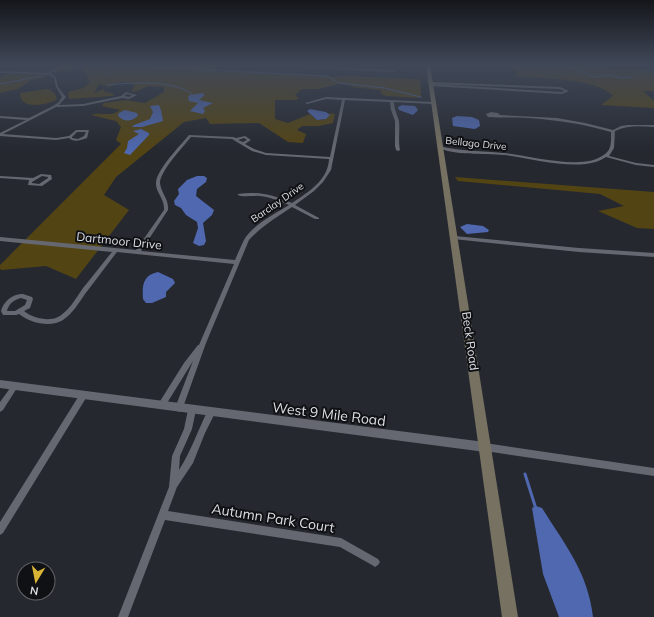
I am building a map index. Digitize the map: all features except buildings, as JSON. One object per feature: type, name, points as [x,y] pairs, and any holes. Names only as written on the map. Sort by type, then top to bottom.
[{"type":"main road","name":"Beck Road","points":[[432,94],[455,238],[510,617]]},
{"type":"street","points":[[0,134],[55,106],[64,97],[62,94]]},
{"type":"street","points":[[55,106],[83,105],[122,97]]},
{"type":"street","points":[[308,103],[320,99],[344,99],[433,103]]},
{"type":"street","name":"Barclay Drive","points":[[179,408],[203,343],[247,239],[254,230],[321,182],[329,170],[344,99]]},
{"type":"street","points":[[392,102],[391,110],[396,118],[396,143],[398,150]]},
{"type":"street","points":[[499,116],[564,119],[591,124],[613,131],[623,126],[654,126]]},
{"type":"street","points":[[0,117],[30,119]]},
{"type":"street","points":[[0,134],[56,139],[70,137],[76,131],[88,130],[87,136],[83,139],[73,140],[70,137]]},
{"type":"street","points":[[613,131],[614,146],[607,156],[621,161],[654,166]]},
{"type":"street","points":[[137,253],[166,210],[167,204],[158,184],[160,175],[190,136],[236,139],[259,153],[331,158]]},
{"type":"street","name":"Bellago Drive","points":[[439,147],[450,150],[501,154],[573,163],[594,161],[607,156]]},
{"type":"street","points":[[0,177],[32,179]]},
{"type":"street","points":[[240,195],[249,193],[271,195],[292,204],[317,218]]},
{"type":"street","points":[[455,238],[579,250],[654,255]]},
{"type":"street","name":"Dartmoor Drive","points":[[0,239],[236,262]]},
{"type":"street","points":[[21,312],[29,318],[55,320],[60,318],[70,310],[115,251]]},
{"type":"street","name":"Barclay Drive","points":[[161,406],[186,365],[203,343]]},
{"type":"street","name":"West 9 Mile Road","points":[[0,384],[211,413],[485,447],[654,472]]},
{"type":"street","points":[[0,408],[15,386]]},
{"type":"street","points":[[0,530],[83,396]]},
{"type":"street","points":[[173,487],[176,456],[188,429],[192,410]]},
{"type":"street","points":[[123,617],[173,487],[190,460],[211,413]]},
{"type":"street","name":"Autumn Park Court","points":[[163,515],[341,543],[375,562]]},
{"type":"shaded area","points":[[20,94],[55,94],[57,99],[44,104],[33,105],[24,102]]},
{"type":"shaded area","points":[[68,94],[114,94],[113,96],[69,99]]},
{"type":"shaded area","points":[[161,94],[296,94],[295,95],[299,98],[295,100],[275,100],[275,119],[288,123],[310,114],[317,120],[326,119],[330,113],[335,114],[333,123],[319,126],[302,126],[297,130],[306,134],[303,143],[288,142],[259,123],[210,124],[206,118],[184,122],[116,177],[104,195],[129,210],[76,279],[46,266],[0,269],[0,265],[121,144],[116,140],[121,127],[116,121],[91,115],[113,114],[120,110],[102,106],[104,103],[126,100],[145,103]]},
{"type":"shaded area","points":[[381,94],[421,94],[421,96],[420,98],[386,96]]},
{"type":"shaded area","points":[[610,94],[646,94],[654,101],[654,108],[601,105],[613,96]]},
{"type":"shaded area","points":[[455,177],[654,192],[654,229],[637,228],[598,211],[624,206],[600,194],[458,181]]},
{"type":"water","points":[[203,94],[205,95],[199,100],[213,103],[203,108],[205,111],[203,114],[190,111],[198,103],[189,101],[188,97],[190,95]]},
{"type":"water","points":[[159,105],[163,121],[142,127],[132,127],[150,119],[153,112],[150,106]]},
{"type":"water","points":[[402,105],[415,106],[418,110],[413,115],[399,110],[398,107]]},
{"type":"water","points":[[310,109],[326,112],[330,115],[326,119],[317,120],[307,111]]},
{"type":"water","points":[[125,110],[137,113],[138,116],[128,120],[118,116],[119,113]]},
{"type":"water","points":[[457,116],[472,117],[479,120],[480,126],[475,129],[453,126],[452,118]]},
{"type":"water","points":[[141,129],[149,133],[149,135],[130,155],[124,153],[127,148],[128,141],[139,134],[133,131]]},
{"type":"water","points":[[197,176],[204,176],[207,178],[206,182],[197,189],[196,196],[214,210],[212,215],[203,223],[206,241],[204,245],[199,246],[193,243],[198,228],[197,222],[186,215],[181,208],[175,205],[174,201],[179,194],[178,189],[187,180]]},
{"type":"water","points":[[467,224],[483,226],[489,230],[488,232],[467,234],[460,227]]},
{"type":"water","points":[[158,272],[173,279],[175,283],[166,292],[166,297],[152,303],[146,303],[143,299],[144,281],[153,273]]},
{"type":"water","points":[[536,506],[542,508],[581,572],[590,601],[593,617],[559,617],[543,574],[532,508]]},
{"type":"waterway","points":[[408,94],[421,97]]},
{"type":"waterway","points":[[525,474],[536,509]]}]
